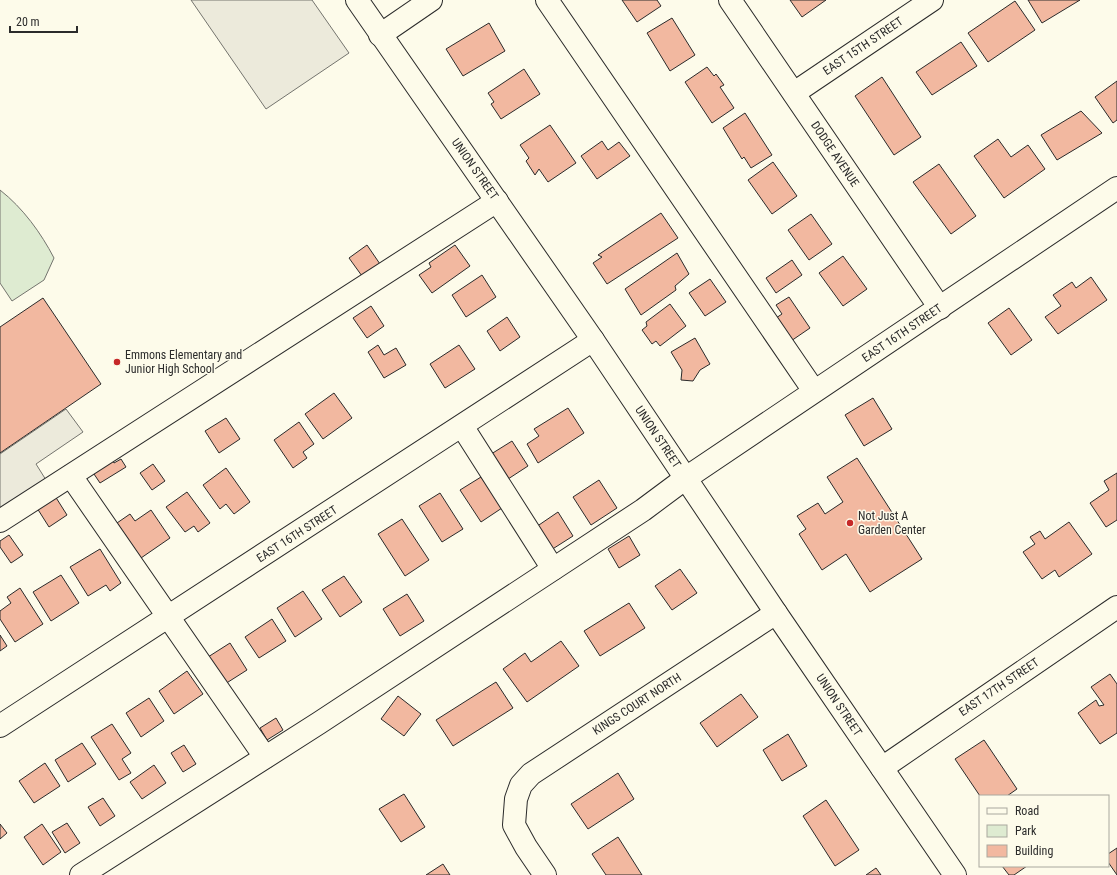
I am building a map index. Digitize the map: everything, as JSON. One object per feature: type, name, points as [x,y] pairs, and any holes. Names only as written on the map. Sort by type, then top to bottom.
[{"type":"street","name":"UNION STREET","points":[[357,0],[593,340],[776,613],[956,875]]},
{"type":"street","points":[[380,35],[431,0]]},
{"type":"street","points":[[547,0],[814,391]]},
{"type":"street","name":"DODGE AVENUE","points":[[730,0],[940,308]]},
{"type":"street","name":"EAST 15TH STREET","points":[[794,93],[932,0]]},
{"type":"street","name":"EAST 16TH STREET","points":[[81,875],[265,757],[643,510],[686,478],[814,391],[1117,188]]},
{"type":"street","points":[[0,521],[497,201]]},
{"type":"street","name":"EAST 16TH STREET","points":[[0,726],[593,340]]},
{"type":"street","points":[[462,426],[552,569]]},
{"type":"street","points":[[71,476],[265,757]]},
{"type":"street","name":"EAST 17TH STREET","points":[[882,768],[1117,607]]},
{"type":"street","name":"KINGS COURT NORTH","points":[[545,875],[526,847],[514,825],[516,799],[521,785],[531,774],[776,613]]},
{"type":"green space","points":[[0,190],[31,221],[54,258],[44,280],[12,301],[0,283]]},
{"type":"shaded area","points":[[191,0],[312,0],[349,53],[266,109]]},
{"type":"shaded area","points":[[66,409],[83,432],[36,464],[46,480],[0,510],[0,454]]},
{"type":"building","points":[[622,0],[657,0],[661,6],[637,22]]},
{"type":"building","points":[[790,0],[826,0],[802,17]]},
{"type":"building","points":[[1028,0],[1080,0],[1042,23]]},
{"type":"building","points":[[1015,1],[1035,30],[988,62],[968,33]]},
{"type":"building","points":[[672,18],[695,55],[670,71],[647,33]]},
{"type":"building","points":[[489,23],[505,51],[463,76],[446,49]]},
{"type":"building","points":[[961,42],[977,66],[932,95],[916,72]]},
{"type":"building","points":[[707,67],[714,76],[716,74],[724,85],[720,87],[734,108],[712,123],[685,82]]},
{"type":"building","points":[[524,69],[540,94],[501,119],[491,104],[494,102],[488,93]]},
{"type":"building","points":[[882,77],[921,137],[894,155],[855,96]]},
{"type":"building","points":[[1117,81],[1117,120],[1113,123],[1095,97]]},
{"type":"building","points":[[1081,111],[1102,133],[1057,160],[1041,135]]},
{"type":"building","points":[[745,113],[772,155],[751,168],[744,157],[742,159],[723,128]]},
{"type":"building","points":[[550,125],[576,163],[548,182],[539,169],[535,175],[526,161],[529,158],[520,145]]},
{"type":"building","points":[[998,139],[1011,157],[1028,145],[1045,169],[1004,198],[974,156]]},
{"type":"building","points":[[602,141],[608,150],[619,142],[630,156],[597,179],[581,156]]},
{"type":"building","points":[[773,162],[797,196],[772,214],[748,180]]},
{"type":"building","points":[[939,164],[976,216],[951,234],[913,182]]},
{"type":"building","points":[[661,213],[678,238],[607,284],[593,263],[602,257],[598,255]]},
{"type":"building","points":[[811,214],[832,244],[809,260],[788,230]]},
{"type":"building","points":[[367,245],[380,264],[362,276],[349,258]]},
{"type":"building","points":[[455,245],[470,266],[432,293],[419,275],[431,267],[429,263]]},
{"type":"building","points":[[677,253],[689,274],[675,286],[676,290],[641,315],[625,289]]},
{"type":"building","points":[[843,256],[867,289],[843,306],[819,273]]},
{"type":"building","points":[[792,260],[802,275],[776,293],[766,278]]},
{"type":"building","points":[[482,275],[496,297],[466,317],[452,295]]},
{"type":"building","points":[[1091,277],[1107,300],[1058,334],[1045,317],[1061,306],[1053,295],[1072,282],[1076,288]]},
{"type":"building","points":[[710,279],[726,302],[705,316],[689,293]]},
{"type":"building","points":[[789,297],[810,328],[791,341],[776,318],[782,314],[776,305]]},
{"type":"building","points":[[43,298],[101,384],[0,453],[0,327]]},
{"type":"building","points":[[670,304],[686,326],[660,346],[656,341],[652,344],[642,330],[647,326],[646,322]]},
{"type":"building","points":[[371,306],[384,326],[367,338],[353,318]]},
{"type":"building","points":[[1009,308],[1032,340],[1011,355],[988,323]]},
{"type":"building","points":[[507,317],[520,337],[500,351],[487,331]]},
{"type":"building","points":[[695,338],[710,364],[700,370],[693,381],[681,380],[682,370],[671,352]]},
{"type":"building","points":[[378,345],[384,355],[396,348],[406,365],[384,378],[368,352]]},
{"type":"building","points":[[459,345],[475,369],[445,388],[430,364]]},
{"type":"building","points":[[334,393],[352,418],[323,439],[305,414]]},
{"type":"building","points":[[873,398],[892,429],[864,446],[845,415]]},
{"type":"building","points":[[568,408],[584,433],[538,463],[527,444],[539,436],[534,429]]},
{"type":"building","points":[[226,418],[240,439],[219,453],[205,431]]},
{"type":"building","points":[[299,422],[314,444],[303,452],[307,458],[293,468],[274,440]]},
{"type":"building","points":[[512,441],[528,466],[505,481],[488,456]]},
{"type":"building","name":"Not Just A Garden Center","points":[[857,458],[922,559],[870,592],[846,554],[822,570],[799,534],[806,529],[797,516],[818,503],[825,514],[843,502],[827,477]]},
{"type":"building","points":[[112,459],[114,463],[121,459],[126,467],[100,483],[92,471]]},
{"type":"building","points":[[153,464],[165,481],[152,490],[140,473]]},
{"type":"building","points":[[226,468],[250,502],[234,514],[226,504],[220,509],[203,485]]},
{"type":"building","points":[[1117,473],[1117,520],[1106,527],[1090,503],[1109,490],[1104,481]]},
{"type":"building","points":[[481,477],[502,508],[481,522],[460,490]]},
{"type":"building","points":[[599,480],[617,508],[591,525],[573,497]]},
{"type":"building","points":[[187,492],[210,523],[198,532],[194,526],[185,532],[166,507]]},
{"type":"building","points":[[440,493],[463,529],[442,542],[419,506]]},
{"type":"building","points":[[55,496],[67,515],[49,527],[37,508]]},
{"type":"building","points":[[151,510],[170,538],[141,558],[117,523],[130,514],[135,521]]},
{"type":"building","points":[[558,512],[573,536],[551,550],[536,527]]},
{"type":"building","points":[[402,519],[429,560],[405,576],[378,534]]},
{"type":"building","points":[[1069,522],[1092,554],[1059,577],[1055,570],[1042,579],[1023,552],[1035,544],[1030,537],[1040,531],[1045,539]]},
{"type":"building","points":[[9,535],[23,555],[11,563],[0,547],[0,541]]},
{"type":"building","points":[[629,536],[640,555],[619,568],[608,549]]},
{"type":"building","points":[[100,549],[121,583],[110,591],[106,585],[88,596],[70,567]]},
{"type":"building","points":[[680,569],[697,593],[672,610],[655,586]]},
{"type":"building","points":[[61,575],[79,603],[51,621],[33,592]]},
{"type":"building","points":[[344,576],[362,602],[340,617],[322,590]]},
{"type":"building","points":[[20,588],[43,624],[15,642],[0,619],[0,611],[11,603],[7,597]]},
{"type":"building","points":[[303,591],[322,619],[295,637],[277,608]]},
{"type":"building","points":[[407,594],[424,621],[400,636],[383,609]]},
{"type":"building","points":[[629,603],[645,628],[600,656],[584,631]]},
{"type":"building","points":[[272,619],[286,641],[259,658],[245,637]]},
{"type":"building","points":[[0,635],[7,646],[0,651]]},
{"type":"building","points":[[561,641],[579,666],[527,702],[503,669],[525,653],[531,662]]},
{"type":"building","points":[[230,643],[247,670],[225,684],[208,657]]},
{"type":"building","points":[[187,671],[203,694],[174,714],[159,691]]},
{"type":"building","points":[[1110,674],[1117,684],[1117,733],[1100,744],[1078,713],[1096,700],[1099,706],[1104,705],[1091,687]]},
{"type":"building","points":[[496,682],[513,708],[453,746],[436,720]]},
{"type":"building","points":[[741,694],[758,717],[717,747],[700,723]]},
{"type":"building","points":[[398,696],[421,714],[404,736],[381,719]]},
{"type":"building","points":[[149,698],[164,721],[141,737],[126,713]]},
{"type":"building","points":[[276,718],[283,730],[267,740],[260,728]]},
{"type":"building","points":[[112,724],[131,753],[122,759],[131,773],[119,780],[91,737]]},
{"type":"building","points":[[788,734],[807,766],[782,781],[763,750]]},
{"type":"building","points":[[984,740],[1017,789],[1008,795],[979,795],[955,759]]},
{"type":"building","points":[[82,743],[96,764],[68,782],[55,760]]},
{"type":"building","points":[[184,745],[196,764],[183,772],[171,753]]},
{"type":"building","points":[[45,763],[60,786],[34,803],[19,781]]},
{"type":"building","points":[[154,765],[166,783],[142,799],[130,782]]},
{"type":"building","points":[[618,773],[634,799],[588,829],[571,804]]},
{"type":"building","points":[[404,794],[425,827],[401,842],[379,809]]},
{"type":"building","points":[[103,798],[115,816],[100,826],[88,807]]},
{"type":"building","points":[[826,800],[859,850],[835,866],[803,816]]},
{"type":"building","points":[[67,823],[80,843],[65,853],[52,832]]},
{"type":"building","points":[[0,824],[7,833],[0,839]]},
{"type":"building","points":[[42,824],[61,852],[43,865],[24,837]]},
{"type":"building","points":[[618,837],[642,875],[606,875],[592,854]]},
{"type":"building","points":[[1117,848],[1117,875],[1109,863],[1109,853]]},
{"type":"building","points":[[443,864],[450,875],[426,875]]},
{"type":"building","points":[[1003,867],[1026,867],[1014,875],[1009,875]]},
{"type":"building","points":[[876,868],[881,875],[866,875]]},
{"type":"place","name":"Emmons Elementary and Junior High School","points":[[117,362]]},
{"type":"place","name":"Not Just A Garden Center","points":[[850,523]]}]
